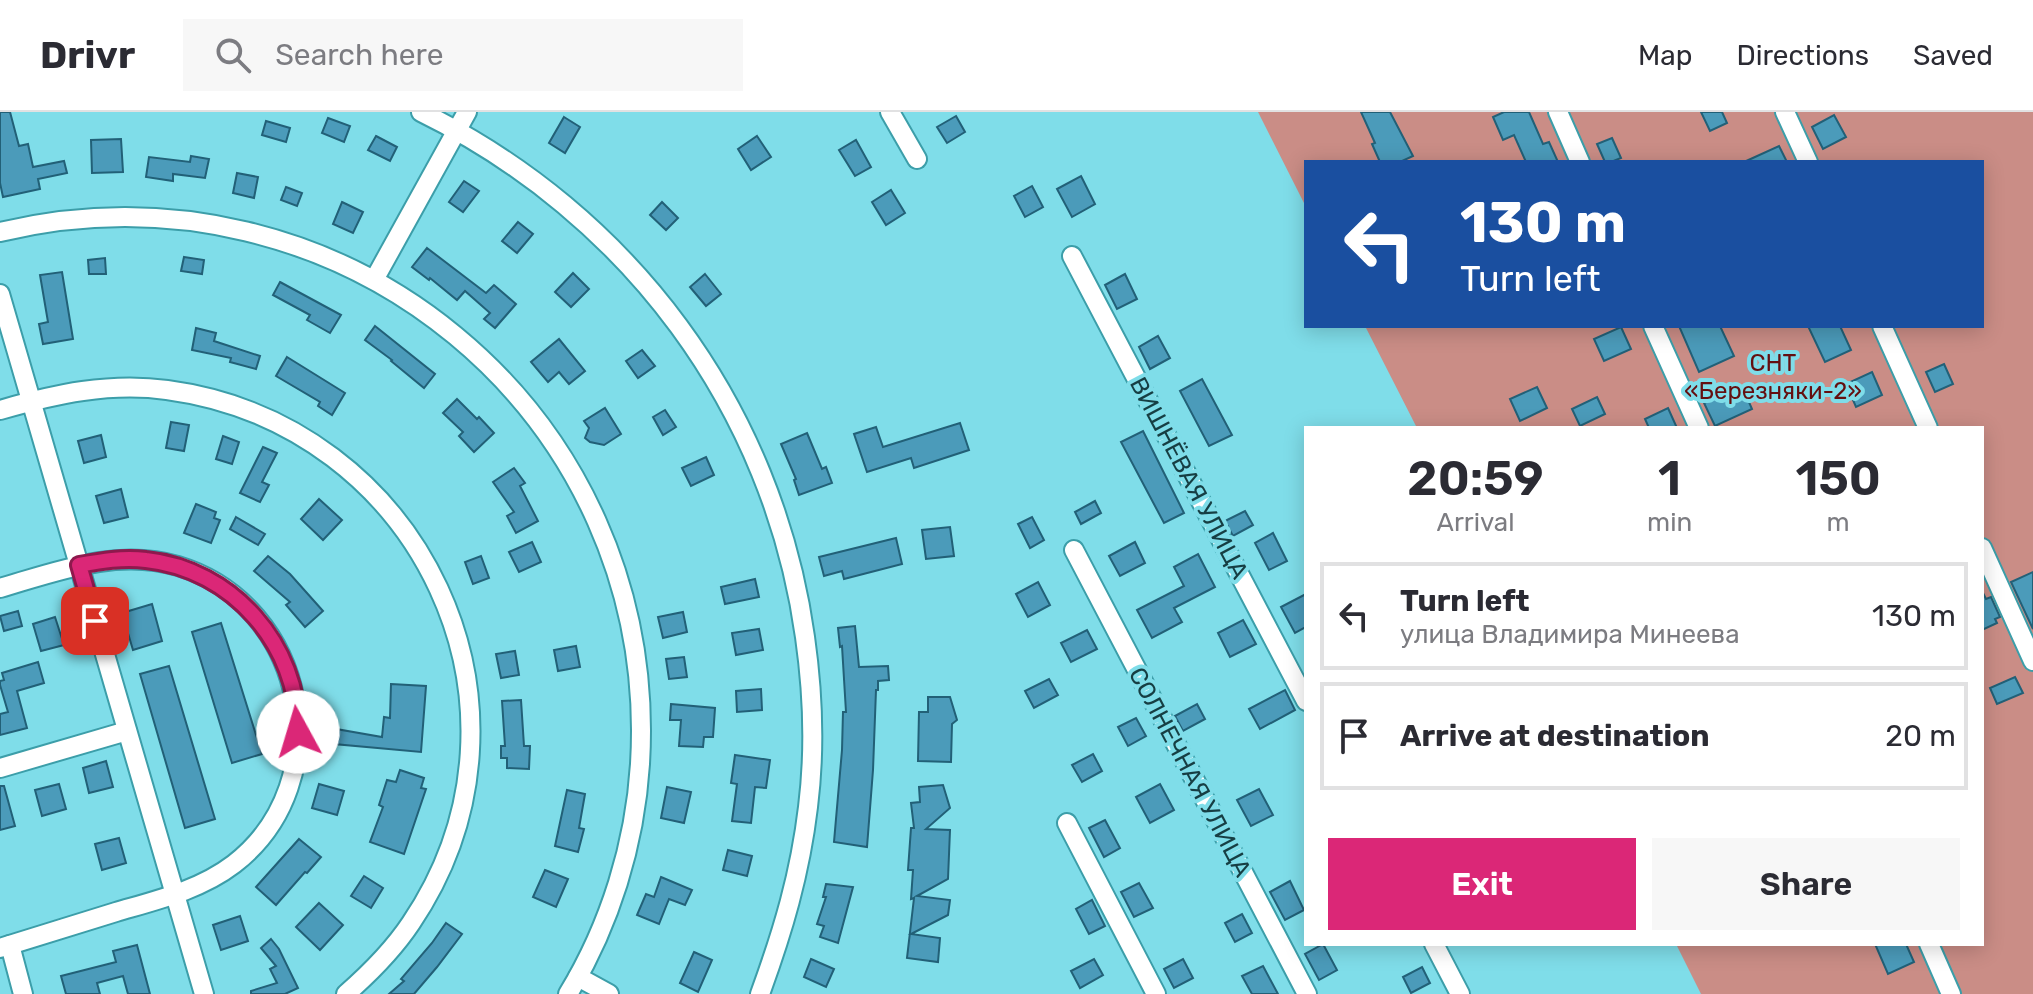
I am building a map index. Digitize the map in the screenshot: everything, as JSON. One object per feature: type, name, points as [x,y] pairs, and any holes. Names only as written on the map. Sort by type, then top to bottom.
[{"type":"street","points":[[421,112],[514,165],[567,205],[617,251],[661,301],[701,356],[735,414],[763,475],[785,538],[801,604],[810,671],[813,738],[809,805],[798,871],[781,936],[760,994]]},
{"type":"street","points":[[374,280],[467,112]]},
{"type":"street","points":[[890,112],[917,159]]},
{"type":"street","points":[[1558,112],[1579,160]]},
{"type":"street","points":[[1785,112],[1807,160]]},
{"type":"street","points":[[0,232],[82,218],[133,216],[183,219],[233,227],[282,240],[329,257],[417,306],[494,371],[528,409],[558,450],[583,493],[604,539],[621,586],[633,636],[639,685],[641,736],[638,786],[630,836],[618,885],[600,932],[568,994]]},
{"type":"street","name":"ВИШНЁВАЯ УЛИЦА","points":[[1072,256],[1304,697]]},
{"type":"street","points":[[0,294],[204,994]]},
{"type":"street","points":[[1654,328],[1698,426]]},
{"type":"street","points":[[1883,328],[1927,426]]},
{"type":"street","points":[[0,410],[64,393],[131,387],[164,389],[230,403],[262,415],[311,441],[348,468],[395,515],[414,543],[445,602],[464,667],[470,734],[463,801],[443,865],[422,904],[390,950],[346,994]]},
{"type":"street","name":"СОЛНЕЧНАЯ УЛИЦА","points":[[1074,550],[1307,994]]},
{"type":"street","points":[[1984,552],[2033,661]]},
{"type":"street","points":[[0,588],[79,565],[112,559],[146,560],[179,566],[210,580],[238,599],[261,623],[279,651],[292,682],[298,715],[298,748],[291,781],[278,812],[259,840],[235,863],[207,882],[5,946],[23,994]]},
{"type":"street","points":[[0,768],[127,731]]},
{"type":"street","points":[[1067,823],[1156,994]]},
{"type":"street","points":[[1435,946],[1460,994]]},
{"type":"street","points":[[1930,946],[1951,994]]},
{"type":"street","points":[[578,977],[609,994]]},
{"type":"green space","name":"СНТ «Березняки-2»","points":[[1258,112],[2033,112],[2033,994],[1701,994],[1677,946],[1984,946],[1984,426],[1416,426],[1366,328],[1984,328],[1984,160],[1304,160],[1304,203]]},
{"type":"building","points":[[0,112],[10,112],[19,146],[28,144],[33,167],[64,161],[67,173],[38,179],[40,189],[3,197],[0,183]]},
{"type":"building","points":[[1361,112],[1390,112],[1413,156],[1404,160],[1379,160],[1372,144],[1375,143]]},
{"type":"building","points":[[1504,112],[1529,112],[1543,144],[1549,142],[1557,160],[1525,160],[1514,135],[1503,140],[1493,117]]},
{"type":"building","points":[[1701,112],[1722,112],[1727,123],[1710,131]]},
{"type":"building","points":[[1834,115],[1846,137],[1823,149],[1812,127]]},
{"type":"building","points":[[956,116],[965,132],[947,143],[937,127]]},
{"type":"building","points":[[564,117],[580,127],[565,153],[549,143]]},
{"type":"building","points":[[328,118],[350,126],[344,142],[322,133]]},
{"type":"building","points":[[266,121],[290,128],[286,142],[262,135]]},
{"type":"building","points":[[376,136],[397,147],[390,161],[368,150]]},
{"type":"building","points":[[757,136],[771,157],[751,170],[738,149]]},
{"type":"building","points":[[1612,138],[1621,158],[1604,160],[1597,144]]},
{"type":"building","points":[[121,139],[123,172],[92,173],[91,140]]},
{"type":"building","points":[[856,140],[871,167],[855,176],[839,150]]},
{"type":"building","points":[[1779,146],[1786,160],[1748,160]]},
{"type":"building","points":[[191,156],[209,159],[205,178],[173,174],[173,181],[146,177],[149,157],[190,162]]},
{"type":"building","points":[[237,173],[258,177],[254,198],[233,193]]},
{"type":"building","points":[[1081,176],[1095,204],[1072,217],[1057,189]]},
{"type":"building","points":[[464,181],[479,191],[463,212],[449,202]]},
{"type":"building","points":[[1032,186],[1043,207],[1025,217],[1014,196]]},
{"type":"building","points":[[286,187],[302,193],[297,206],[281,200]]},
{"type":"building","points":[[891,190],[905,213],[886,225],[872,202]]},
{"type":"building","points":[[342,202],[363,212],[353,233],[333,224]]},
{"type":"building","points":[[662,202],[678,218],[666,230],[650,215]]},
{"type":"building","points":[[518,222],[533,234],[517,253],[502,241]]},
{"type":"building","points":[[427,248],[486,293],[494,285],[516,304],[495,328],[484,319],[490,313],[465,291],[457,300],[412,267]]},
{"type":"building","points":[[184,257],[204,260],[202,274],[181,271]]},
{"type":"building","points":[[105,258],[106,274],[89,274],[88,260]]},
{"type":"building","points":[[62,272],[73,339],[43,344],[39,324],[48,322],[40,275]]},
{"type":"building","points":[[573,273],[589,289],[571,307],[555,292]]},
{"type":"building","points":[[705,274],[721,294],[706,306],[690,287]]},
{"type":"building","points":[[1125,274],[1137,299],[1117,309],[1105,285]]},
{"type":"building","points":[[280,282],[341,315],[330,333],[307,320],[310,315],[273,295]]},
{"type":"building","points":[[375,326],[435,374],[424,388],[365,340]]},
{"type":"building","points":[[196,328],[216,333],[214,341],[260,356],[256,369],[230,362],[231,358],[192,350]]},
{"type":"building","points":[[1621,328],[1631,349],[1604,361],[1594,339]]},
{"type":"building","points":[[1680,328],[1721,328],[1734,356],[1699,372]]},
{"type":"building","points":[[1809,328],[1841,328],[1851,350],[1825,362]]},
{"type":"building","points":[[1158,336],[1170,358],[1150,369],[1139,347]]},
{"type":"building","points":[[559,339],[585,371],[569,384],[559,372],[548,382],[531,362]]},
{"type":"building","points":[[642,350],[655,366],[638,378],[626,361]]},
{"type":"building","points":[[287,357],[345,393],[332,415],[318,406],[320,402],[276,376]]},
{"type":"building","points":[[1944,364],[1953,384],[1935,392],[1926,372]]},
{"type":"building","points":[[1872,372],[1882,395],[1856,407],[1846,384]]},
{"type":"building","points":[[1202,379],[1232,435],[1209,446],[1180,391]]},
{"type":"building","points":[[1742,386],[1752,409],[1715,426],[1704,403]]},
{"type":"building","points":[[1537,387],[1547,408],[1520,421],[1510,399]]},
{"type":"building","points":[[1597,397],[1605,414],[1580,426],[1572,409]]},
{"type":"building","points":[[457,399],[494,433],[474,452],[459,436],[463,432],[443,413]]},
{"type":"building","points":[[605,408],[621,434],[604,445],[590,442],[585,438],[589,428],[584,421]]},
{"type":"building","points":[[1668,408],[1676,426],[1648,426],[1645,419]]},
{"type":"building","points":[[665,410],[676,427],[663,435],[653,417]]},
{"type":"building","points":[[171,422],[189,425],[184,451],[166,448]]},
{"type":"building","points":[[960,423],[969,450],[914,468],[911,458],[867,472],[854,434],[876,427],[883,447]]},
{"type":"building","points":[[1143,431],[1184,513],[1164,523],[1121,442]]},
{"type":"building","points":[[807,433],[822,469],[826,467],[832,483],[799,495],[796,479],[781,444]]},
{"type":"building","points":[[101,435],[106,457],[84,463],[78,441]]},
{"type":"building","points":[[223,436],[239,442],[232,464],[216,459]]},
{"type":"building","points":[[263,447],[277,453],[262,482],[269,485],[260,502],[240,493]]},
{"type":"building","points":[[706,457],[714,475],[691,486],[682,468]]},
{"type":"building","points":[[514,468],[525,483],[520,486],[538,521],[516,533],[507,516],[514,512],[493,482]]},
{"type":"building","points":[[121,489],[128,517],[104,523],[96,496]]},
{"type":"building","points":[[319,499],[342,520],[323,540],[301,519]]},
{"type":"building","points":[[1095,501],[1101,513],[1081,524],[1075,512]]},
{"type":"building","points":[[196,504],[216,512],[214,518],[220,520],[211,543],[184,533]]},
{"type":"building","points":[[1245,511],[1253,525],[1233,536],[1225,521]]},
{"type":"building","points":[[236,517],[265,534],[258,545],[230,529]]},
{"type":"building","points":[[1032,517],[1044,540],[1030,548],[1018,524]]},
{"type":"building","points":[[950,527],[954,556],[926,559],[922,530]]},
{"type":"building","points":[[1273,533],[1287,561],[1269,570],[1255,543]]},
{"type":"building","points":[[896,538],[902,564],[844,579],[842,571],[824,576],[819,557]]},
{"type":"building","points":[[532,542],[541,562],[519,572],[509,552]]},
{"type":"building","points":[[1135,542],[1145,563],[1120,576],[1109,556]]},
{"type":"building","points":[[1198,554],[1215,587],[1174,608],[1182,622],[1152,638],[1137,610],[1184,586],[1174,567]]},
{"type":"building","points":[[268,556],[290,574],[323,611],[305,627],[286,605],[290,602],[254,571]]},
{"type":"building","points":[[481,556],[489,578],[473,584],[465,562]]},
{"type":"building","points":[[2033,572],[2033,629],[2011,582]]},
{"type":"building","points":[[755,579],[759,597],[725,604],[721,587]]},
{"type":"building","points":[[1038,582],[1050,605],[1028,617],[1016,594]]},
{"type":"building","points":[[1304,595],[1304,628],[1295,633],[1281,607]]},
{"type":"building","points":[[1984,595],[1986,599],[1991,597],[2000,617],[1995,619],[1997,623],[1984,629]]},
{"type":"building","points":[[152,604],[162,641],[133,650],[122,613]]},
{"type":"building","points":[[18,611],[22,626],[4,631],[0,616]]},
{"type":"building","points":[[683,612],[687,632],[663,638],[658,617]]},
{"type":"building","points":[[55,617],[64,645],[41,651],[33,624]]},
{"type":"building","points":[[1243,620],[1256,644],[1230,657],[1218,633]]},
{"type":"building","points":[[221,623],[262,754],[232,763],[192,632]]},
{"type":"building","points":[[855,626],[859,667],[888,666],[889,680],[878,681],[876,690],[867,847],[834,842],[843,712],[846,712],[838,628]]},
{"type":"building","points":[[759,629],[763,650],[736,655],[732,633]]},
{"type":"building","points":[[1087,630],[1097,649],[1071,662],[1061,643]]},
{"type":"building","points":[[576,646],[580,667],[558,671],[554,650]]},
{"type":"building","points":[[515,651],[519,675],[501,678],[496,654]]},
{"type":"building","points":[[684,657],[687,677],[669,679],[666,659]]},
{"type":"building","points":[[38,662],[44,683],[17,691],[27,728],[0,735],[0,714],[8,712],[0,685],[0,681],[4,680],[2,673]]},
{"type":"building","points":[[169,666],[215,819],[185,828],[140,674]]},
{"type":"building","points":[[2015,677],[2023,693],[1997,704],[1990,688]]},
{"type":"building","points":[[1049,679],[1058,695],[1034,708],[1025,691]]},
{"type":"building","points":[[391,684],[426,686],[421,752],[334,744],[336,729],[382,737],[384,717],[390,718]]},
{"type":"building","points":[[761,689],[762,710],[737,712],[736,691]]},
{"type":"building","points":[[1285,690],[1295,710],[1260,729],[1249,709]]},
{"type":"building","points":[[928,697],[950,697],[957,720],[952,724],[951,762],[918,761],[919,712],[928,712]]},
{"type":"building","points":[[521,700],[524,746],[530,746],[529,769],[507,768],[507,758],[501,758],[501,746],[505,746],[502,701]]},
{"type":"building","points":[[671,704],[715,708],[713,737],[704,737],[703,747],[679,746],[681,720],[670,720]]},
{"type":"building","points":[[1197,704],[1205,719],[1183,731],[1175,716]]},
{"type":"building","points":[[1136,718],[1146,736],[1128,746],[1118,727]]},
{"type":"building","points":[[1093,754],[1102,771],[1082,782],[1072,765]]},
{"type":"building","points":[[735,755],[770,760],[766,788],[755,787],[751,823],[732,821],[737,784],[731,783]]},
{"type":"building","points":[[106,761],[113,787],[89,793],[83,768]]},
{"type":"building","points":[[400,770],[424,778],[421,788],[426,789],[404,854],[370,842],[383,807],[379,805],[387,780],[396,782]]},
{"type":"building","points":[[59,784],[66,809],[42,816],[35,790]]},
{"type":"building","points":[[319,784],[344,791],[337,815],[312,808]]},
{"type":"building","points":[[1160,784],[1174,810],[1150,823],[1136,797]]},
{"type":"building","points":[[943,785],[950,808],[926,829],[950,830],[948,879],[917,896],[950,900],[948,915],[911,934],[940,938],[938,962],[907,958],[914,898],[911,899],[913,870],[908,870],[911,828],[914,828],[911,803],[920,802],[919,787]]},
{"type":"building","points":[[0,786],[4,786],[15,826],[0,830]]},
{"type":"building","points":[[667,787],[691,792],[684,823],[661,818]]},
{"type":"building","points":[[1259,789],[1273,815],[1251,826],[1237,800]]},
{"type":"building","points":[[567,790],[585,794],[579,828],[584,829],[578,852],[555,846]]},
{"type":"building","points":[[1105,820],[1120,848],[1104,857],[1089,828]]},
{"type":"building","points":[[119,838],[126,863],[102,870],[95,844]]},
{"type":"building","points":[[299,839],[321,857],[276,905],[256,887]]},
{"type":"building","points":[[728,850],[752,856],[747,876],[723,870]]},
{"type":"building","points":[[545,870],[568,879],[556,907],[533,897]]},
{"type":"building","points":[[364,876],[383,888],[371,908],[351,896]]},
{"type":"building","points":[[661,877],[692,890],[685,905],[669,899],[659,924],[637,915],[646,894],[654,897]]},
{"type":"building","points":[[1290,881],[1304,910],[1285,920],[1270,892]]},
{"type":"building","points":[[1139,883],[1153,908],[1134,917],[1121,892]]},
{"type":"building","points":[[826,884],[853,887],[838,943],[820,937],[824,926],[817,924],[826,897],[823,897]]},
{"type":"building","points":[[1092,900],[1105,926],[1089,934],[1076,909]]},
{"type":"building","points":[[319,903],[343,925],[320,950],[296,927]]},
{"type":"building","points":[[1242,914],[1252,933],[1235,942],[1225,923]]},
{"type":"building","points":[[240,916],[248,941],[221,950],[213,925]]},
{"type":"building","points":[[446,923],[462,934],[437,967],[414,994],[389,994],[404,981],[401,979]]},
{"type":"building","points":[[271,939],[298,988],[285,994],[251,994],[251,991],[277,983],[270,969],[276,966],[261,948]]},
{"type":"building","points":[[137,945],[150,994],[128,994],[123,976],[97,983],[100,994],[66,994],[61,976],[116,962],[113,951]]},
{"type":"building","points":[[1324,946],[1337,970],[1319,980],[1305,954]]},
{"type":"building","points":[[1876,946],[1907,946],[1914,962],[1888,974]]},
{"type":"building","points":[[694,952],[712,960],[698,992],[680,983]]},
{"type":"building","points":[[811,959],[834,969],[826,987],[804,977]]},
{"type":"building","points":[[1094,959],[1103,975],[1080,988],[1071,971]]},
{"type":"building","points":[[1183,959],[1193,978],[1174,988],[1164,969]]},
{"type":"building","points":[[1263,966],[1278,994],[1252,994],[1242,976]]},
{"type":"building","points":[[1422,967],[1430,983],[1411,993],[1403,977]]},
{"type":"route","points":[[95,621],[79,565],[112,559],[146,560],[179,566],[210,580],[238,599],[261,623],[279,651],[292,682],[298,732]]}]
